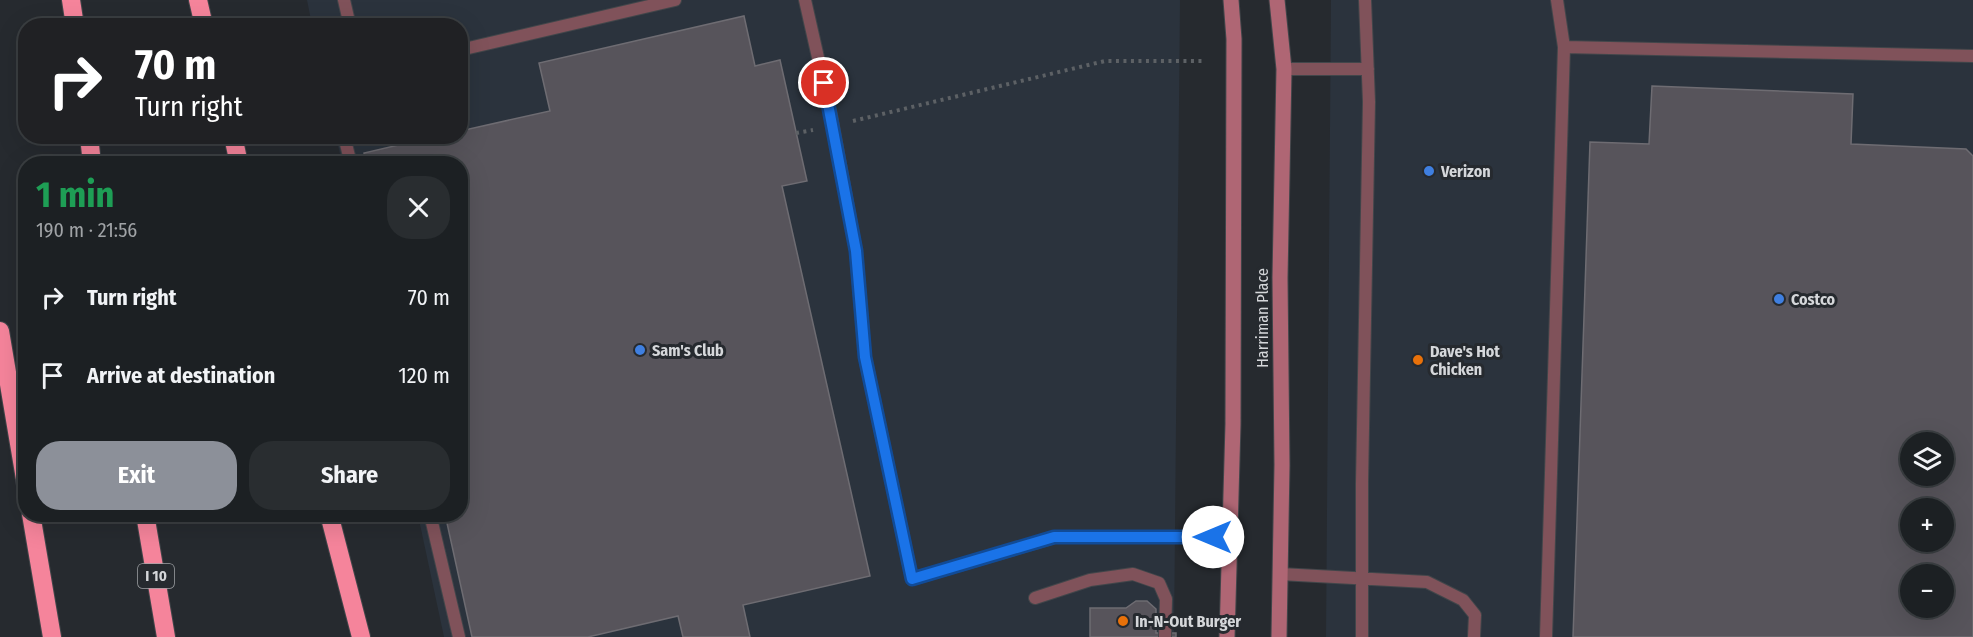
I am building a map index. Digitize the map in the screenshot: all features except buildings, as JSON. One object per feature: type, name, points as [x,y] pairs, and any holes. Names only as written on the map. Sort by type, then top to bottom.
[{"type":"highway","points":[[71,0],[74,18]]},
{"type":"highway","points":[[198,0],[202,18]]},
{"type":"highway","points":[[0,331],[18,438]]},
{"type":"highway","points":[[32,522],[52,637]]},
{"type":"highway","name":"I 10","points":[[146,522],[166,637]]},
{"type":"highway","points":[[331,522],[361,637]]},
{"type":"street","name":"Harriman Place","points":[[1227,637],[1233,424],[1234,39],[1231,0]]},
{"type":"street","name":"Harriman Place","points":[[1277,0],[1284,69],[1280,278],[1279,637]]},
{"type":"lane","points":[[344,0],[348,18]]},
{"type":"lane","points":[[468,48],[675,0]]},
{"type":"lane","points":[[805,0],[833,126],[856,251],[865,357],[912,579],[1054,537],[1229,537]]},
{"type":"lane","points":[[1362,637],[1368,69],[1365,0]]},
{"type":"lane","points":[[1546,637],[1564,47],[1557,0]]},
{"type":"lane","points":[[1564,47],[1973,56]]},
{"type":"lane","points":[[1284,69],[1368,69]]},
{"type":"lane","points":[[432,522],[459,637]]},
{"type":"lane","points":[[1035,598],[1090,580],[1133,574],[1159,583],[1166,599],[1166,637]]},
{"type":"lane","points":[[1280,574],[1427,582],[1462,600],[1469,607],[1475,615],[1474,637]]},
{"type":"path","points":[[796,133],[1105,61],[1205,61]]},
{"type":"shaded area","points":[[307,0],[1180,0],[1174,637],[444,637],[419,522],[468,522],[468,156],[340,156],[338,144],[468,144],[468,18],[311,18]]},
{"type":"shaded area","points":[[1331,0],[1973,0],[1973,637],[1326,637]]},
{"type":"place","name":"Verizon","points":[[1429,171]]},
{"type":"place","name":"Costco","points":[[1779,299]]},
{"type":"place","name":"Sam's Club","points":[[640,350]]},
{"type":"place","name":"Dave's Hot Chicken","points":[[1418,360]]},
{"type":"place","name":"In-N-Out Burger","points":[[1123,621]]},
{"type":"route","points":[[824,83],[856,251],[865,357],[912,579],[1054,537],[1213,537]]}]
